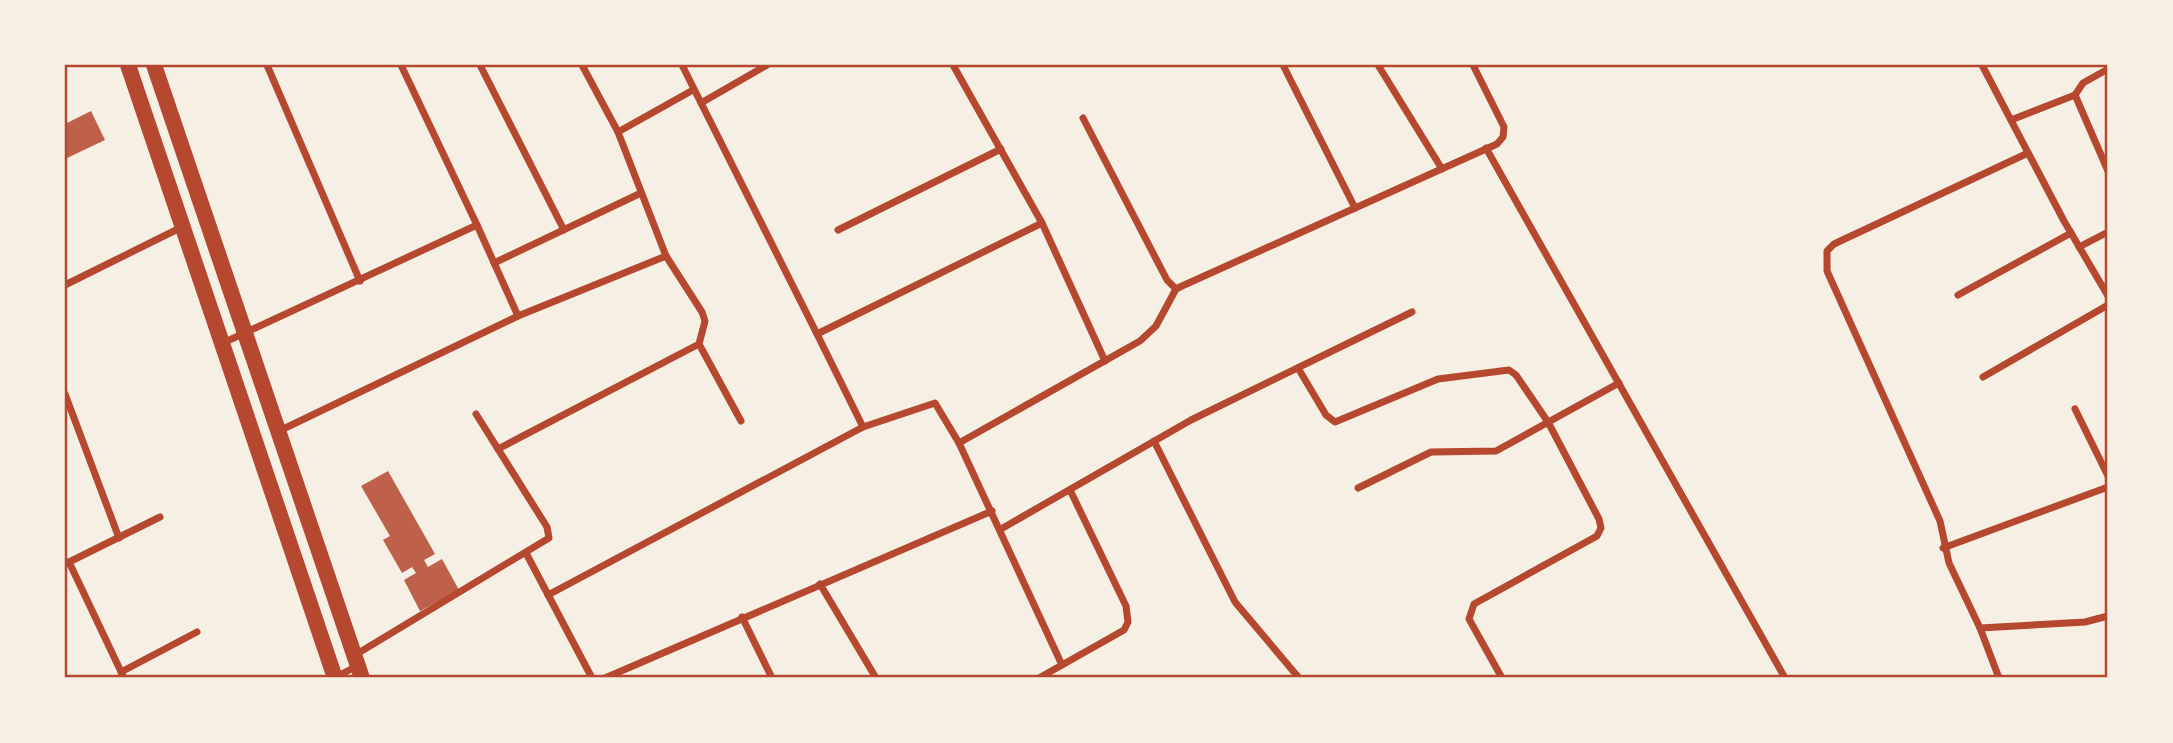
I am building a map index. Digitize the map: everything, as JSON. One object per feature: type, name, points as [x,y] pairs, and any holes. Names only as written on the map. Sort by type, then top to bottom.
[{"type":"highway","points":[[128,65],[335,678]]},
{"type":"highway","points":[[154,65],[358,667]]},
{"type":"street","points":[[267,65],[360,281]]},
{"type":"street","points":[[401,65],[518,316]]},
{"type":"street","points":[[480,65],[564,230]]},
{"type":"street","points":[[582,65],[618,132],[666,256],[702,312],[705,321],[699,344],[741,421]]},
{"type":"street","points":[[682,65],[863,427]]},
{"type":"street","points":[[701,103],[766,65]]},
{"type":"street","points":[[953,65],[1042,223],[1105,361]]},
{"type":"street","points":[[1283,65],[1355,208]]},
{"type":"street","points":[[1378,65],[1442,169]]},
{"type":"street","points":[[959,443],[1148,334],[1176,289],[1486,149],[1503,137],[1504,127],[1473,65]]},
{"type":"street","points":[[1982,65],[2071,233],[2108,296]]},
{"type":"street","points":[[2011,120],[2075,95],[2082,83],[2108,69]]},
{"type":"street","points":[[618,132],[693,90]]},
{"type":"street","points":[[2075,95],[2108,171]]},
{"type":"street","points":[[1083,118],[1167,280],[1176,289]]},
{"type":"street","points":[[838,230],[1001,149]]},
{"type":"street","points":[[1486,149],[1785,678]]},
{"type":"street","points":[[1999,678],[1980,628],[1943,548],[1940,521],[1827,271],[1825,261],[1835,244],[2028,153]]},
{"type":"street","points":[[494,263],[641,193]]},
{"type":"street","points":[[817,334],[1042,223]]},
{"type":"street","points":[[222,344],[477,225]]},
{"type":"street","points":[[65,285],[183,226]]},
{"type":"street","points":[[2079,247],[2108,232]]},
{"type":"street","points":[[1958,295],[2071,233]]},
{"type":"street","points":[[278,431],[518,316],[666,256]]},
{"type":"street","points":[[1983,377],[2108,305]]},
{"type":"street","points":[[1001,530],[1154,441],[1412,312]]},
{"type":"street","points":[[498,449],[699,344]]},
{"type":"street","points":[[1298,368],[1326,415],[1335,422],[1437,379],[1501,370],[1516,375],[1548,422],[1600,519],[1601,528],[1597,536],[1474,604],[1469,619],[1502,678]]},
{"type":"street","points":[[1358,488],[1424,454],[1496,451],[1619,383]]},
{"type":"street","points":[[65,394],[119,538]]},
{"type":"street","points":[[548,595],[863,427],[935,403],[959,443],[992,511],[1062,665]]},
{"type":"street","points":[[2075,409],[2108,475]]},
{"type":"street","points":[[335,678],[358,667],[544,543],[550,533],[476,414]]},
{"type":"street","points":[[1154,441],[1235,602],[1299,678]]},
{"type":"street","points":[[1943,548],[2108,487]]},
{"type":"street","points":[[1039,678],[1124,630],[1128,622],[1126,606],[1070,490]]},
{"type":"street","points":[[605,678],[992,511]]},
{"type":"street","points":[[160,517],[67,563],[123,675],[197,632]]},
{"type":"street","points":[[526,553],[592,678]]},
{"type":"street","points":[[820,584],[876,678]]},
{"type":"street","points":[[1980,628],[2084,622],[2108,615]]},
{"type":"street","points":[[742,617],[772,678]]},
{"type":"building","points":[[91,111],[105,140],[65,159],[65,124]]},
{"type":"building","points":[[388,471],[435,554],[424,560],[428,567],[442,559],[459,590],[420,611],[404,580],[416,573],[412,567],[402,573],[383,540],[390,536],[361,486]]}]
